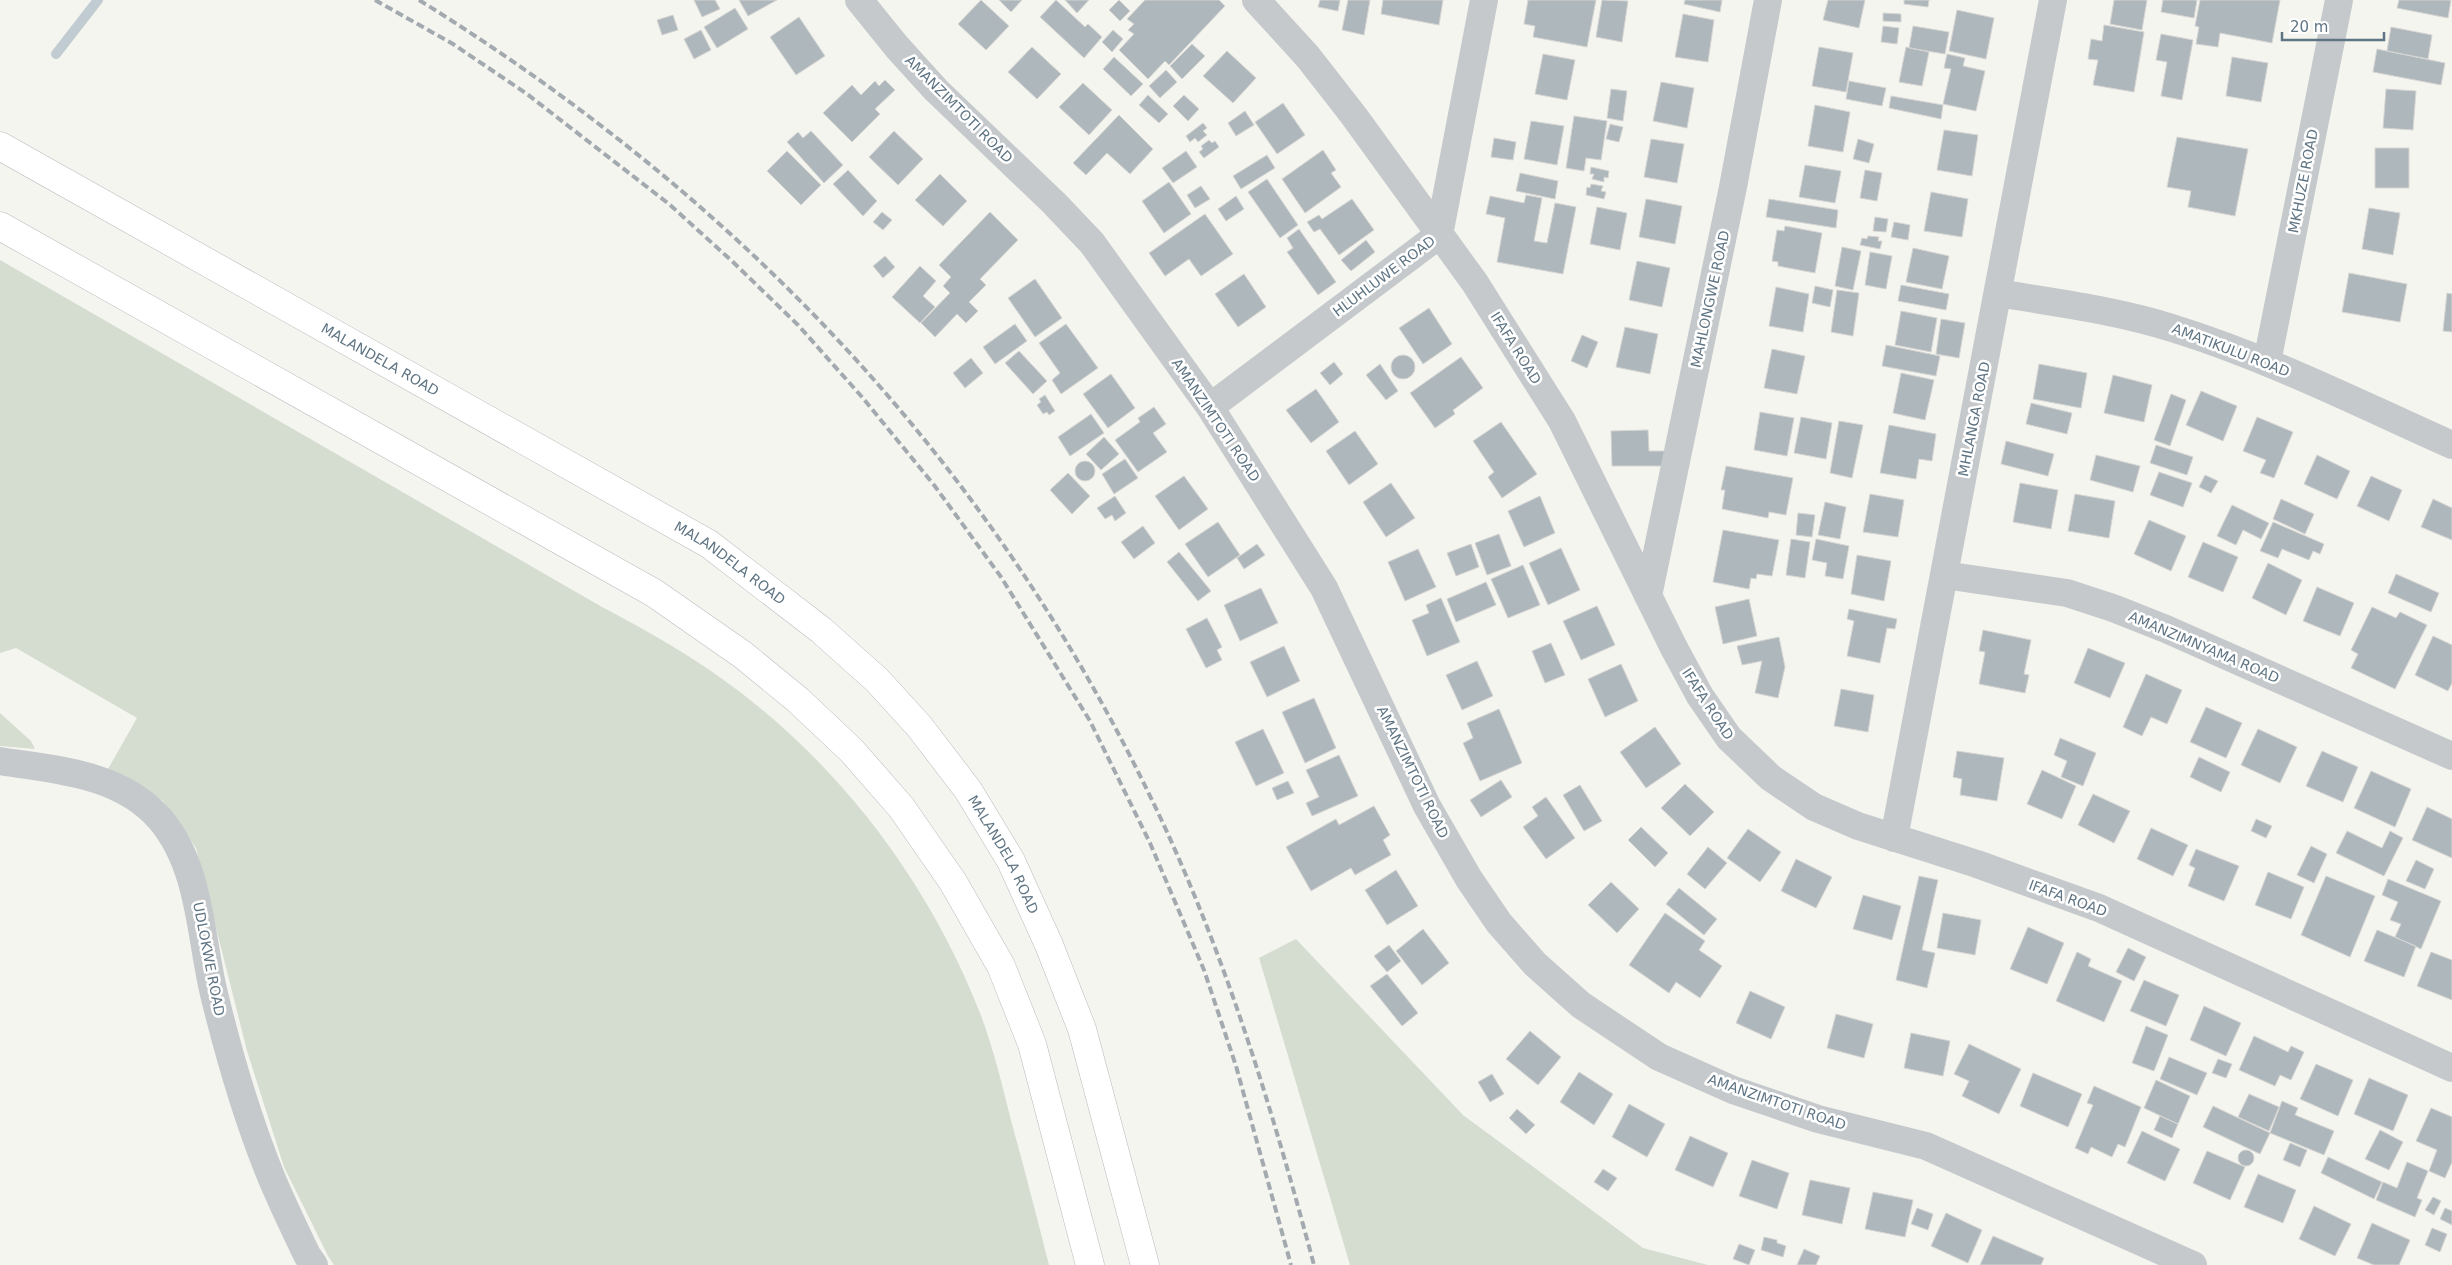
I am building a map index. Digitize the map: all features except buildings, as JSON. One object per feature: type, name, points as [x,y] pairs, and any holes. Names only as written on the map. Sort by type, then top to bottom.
[{"type":"main road","name":"MALANDELA ROAD","points":[[0,146],[709,544],[821,630],[877,680],[919,726],[968,790],[1011,861],[1049,945],[1082,1029],[1145,1265]]},
{"type":"main road","points":[[0,226],[654,594],[744,655],[798,700],[851,750],[901,806],[953,882],[1001,966],[1032,1044],[1090,1265]]},
{"type":"street","name":"AMANZIMTOTI ROAD","points":[[859,0],[896,47],[936,90],[1054,203],[1092,243],[1210,407],[1324,588],[1427,806],[1468,879],[1499,923],[1535,964],[1581,1005],[1659,1057],[1733,1090],[1818,1119],[1926,1146],[2193,1265]]},
{"type":"street","name":"IFAFA ROAD","points":[[1256,0],[1308,57],[1475,283],[1562,421],[1648,596],[1700,696],[1729,738],[1771,778],[1814,807],[1858,826],[2099,908],[2452,1068]]},
{"type":"street","name":"HLUHLUWE ROAD","points":[[1210,407],[1439,235],[1484,0]]},
{"type":"street","name":"MAHLONGWE ROAD","points":[[1648,596],[1733,187],[1768,0]]},
{"type":"street","name":"MHLANGA ROAD","points":[[1894,838],[2053,0]]},
{"type":"street","name":"MKHUZE ROAD","points":[[2268,362],[2338,0]]},
{"type":"street","name":"AMATIKULU ROAD","points":[[1998,293],[2120,314],[2172,328],[2268,362],[2452,445]]},
{"type":"street","name":"AMANZIMNYAMA ROAD","points":[[1944,575],[2067,593],[2113,608],[2166,629],[2452,756]]},
{"type":"street","name":"UDLOKWE ROAD","points":[[0,761],[75,773],[106,782],[125,791],[144,804],[160,819],[177,843],[198,902],[214,997],[237,1078],[272,1178],[307,1255],[314,1265]]},
{"type":"shaded area","points":[[0,260],[673,646],[740,692],[779,724],[815,758],[849,795],[909,875],[935,918],[958,962],[978,1008],[993,1051],[1049,1265],[334,1265],[284,1167],[247,1051],[196,848],[163,801],[108,769],[137,718],[16,648],[0,653]]},
{"type":"shaded area","points":[[0,713],[31,741],[35,749],[0,746]]},
{"type":"shaded area","points":[[1296,939],[1463,1115],[1643,1248],[1708,1265],[1350,1265],[1259,958]]},
{"type":"waterway","points":[[56,54],[98,0]]},
{"type":"railway","points":[[375,0],[453,44],[527,94],[669,204],[733,262],[798,325],[862,397],[934,485],[1001,577],[1090,721],[1150,843],[1204,970],[1236,1066],[1291,1265]]},
{"type":"railway","points":[[419,0],[538,79],[650,164],[754,256],[851,354],[940,460],[1022,572],[1095,692],[1161,819],[1185,873],[1228,983],[1247,1039],[1282,1151],[1314,1265]]}]
